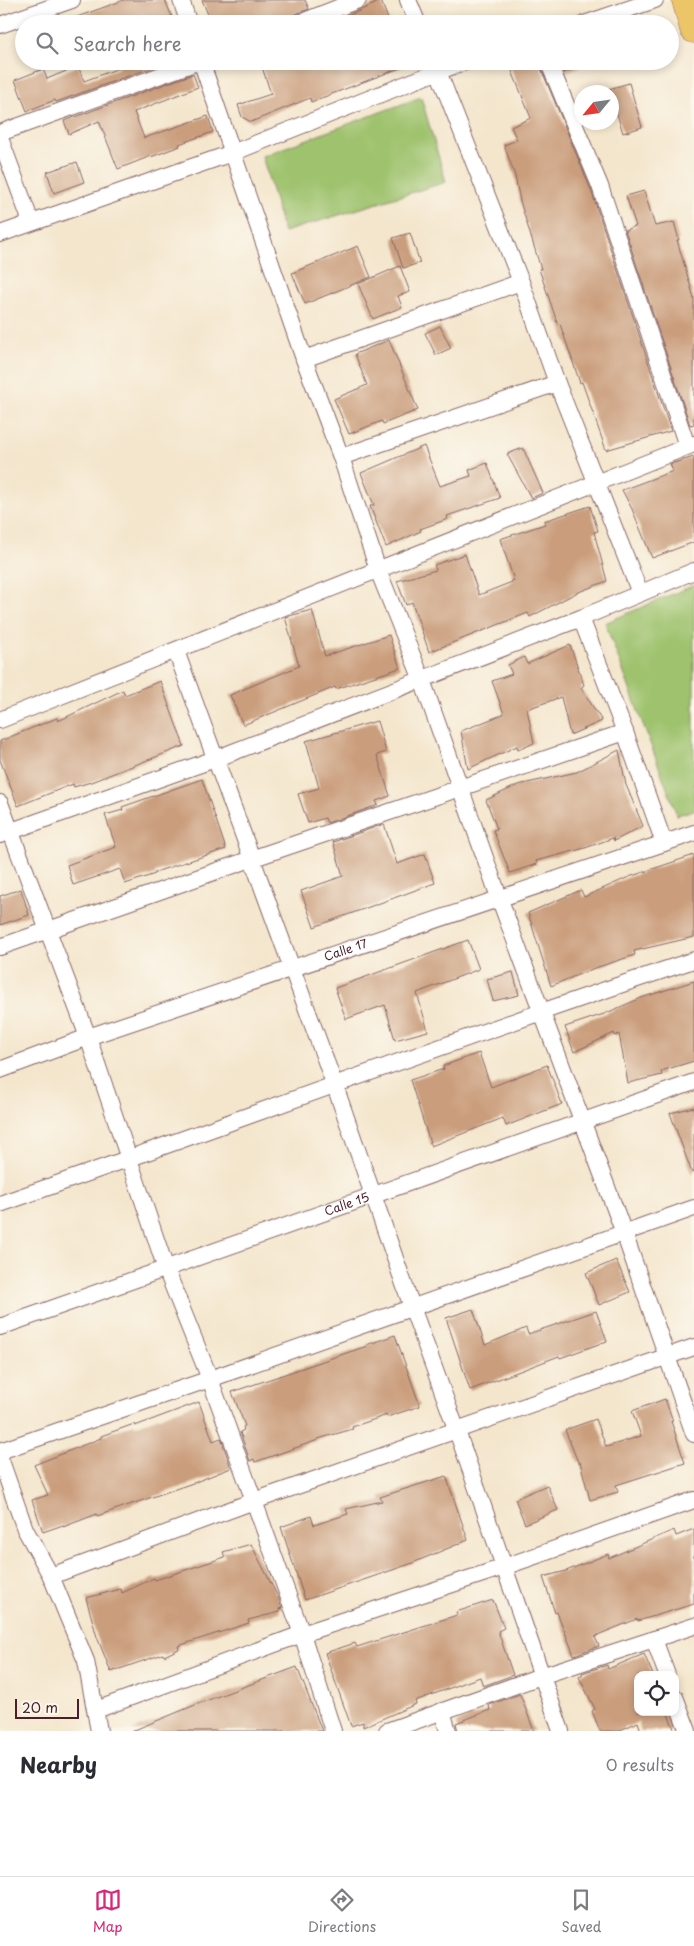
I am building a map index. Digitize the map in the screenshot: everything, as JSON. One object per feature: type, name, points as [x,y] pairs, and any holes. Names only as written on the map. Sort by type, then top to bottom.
[{"type":"highway","points":[[686,0],[694,29]]},
{"type":"street","points":[[30,15],[72,0]]},
{"type":"street","points":[[181,0],[186,15]]},
{"type":"street","points":[[320,15],[358,0]]},
{"type":"street","points":[[408,0],[414,15]]},
{"type":"street","points":[[611,15],[655,0]]},
{"type":"street","points":[[0,26],[15,21]]},
{"type":"street","points":[[0,132],[175,70]]},
{"type":"street","points":[[203,70],[304,359],[341,457],[378,570],[422,680],[500,900],[584,1122],[694,1434]]},
{"type":"street","points":[[0,234],[232,153],[428,70]]},
{"type":"street","points":[[439,70],[521,282],[557,383],[598,482],[640,593]]},
{"type":"street","points":[[0,720],[691,445],[600,186],[552,70]]},
{"type":"street","points":[[0,138],[31,222]]},
{"type":"street","points":[[304,359],[521,282]]},
{"type":"street","points":[[341,457],[557,383]]},
{"type":"street","points":[[6,833],[215,759],[581,618],[694,571]]},
{"type":"street","points":[[581,618],[625,732],[664,843]]},
{"type":"street","points":[[176,650],[374,1194],[561,1731]]},
{"type":"street","points":[[0,948],[251,859],[462,789],[625,732]]},
{"type":"street","points":[[0,803],[6,833],[48,931],[88,1037],[166,1269],[210,1379],[302,1634],[333,1731]]},
{"type":"street","name":"Calle 17","points":[[0,1070],[88,1037],[500,900],[694,833]]},
{"type":"street","points":[[0,1204],[335,1086],[542,1010],[694,960]]},
{"type":"street","name":"Calle 15","points":[[0,1327],[694,1082]]},
{"type":"street","points":[[0,1451],[694,1208]]},
{"type":"street","points":[[50,1576],[254,1501],[694,1347]]},
{"type":"street","points":[[0,1458],[25,1529],[50,1576],[86,1661],[99,1731]]},
{"type":"street","points":[[96,1710],[302,1634],[504,1567],[694,1500]]},
{"type":"street","points":[[386,1731],[541,1676],[694,1626]]},
{"type":"street","points":[[654,1639],[666,1671]]},
{"type":"street","points":[[679,1707],[688,1731]]},
{"type":"street","points":[[442,1711],[448,1731]]},
{"type":"green space","points":[[421,97],[446,182],[284,232],[262,156]]},
{"type":"green space","points":[[694,585],[694,810],[677,815],[605,623]]},
{"type":"building","points":[[124,0],[165,0],[171,15],[83,15]]},
{"type":"building","points":[[202,0],[305,0],[309,9],[293,15],[208,15]]},
{"type":"building","points":[[381,1],[386,15],[350,15]]},
{"type":"building","points":[[40,70],[43,70],[47,79],[68,70],[80,70],[84,81],[114,70],[145,70],[27,111],[15,80]]},
{"type":"building","points":[[263,70],[395,70],[311,102],[310,98],[251,122],[242,117],[238,105],[271,94]]},
{"type":"building","points":[[512,70],[542,70],[591,190],[671,431],[606,450],[560,324],[558,325],[539,269],[541,269],[520,201],[515,176],[504,145],[517,140],[511,127],[531,118]]},
{"type":"building","points":[[193,74],[198,87],[134,112],[144,138],[208,116],[213,132],[118,169],[99,121],[69,134],[64,121]]},
{"type":"building","points":[[629,83],[642,127],[623,133],[619,120],[619,86]]},
{"type":"building","points":[[77,162],[84,182],[54,193],[47,172]]},
{"type":"building","points":[[644,191],[655,226],[674,222],[679,240],[677,240],[694,298],[694,424],[690,425],[625,230],[636,226],[626,196]]},
{"type":"building","points":[[410,233],[420,263],[403,268],[393,238]]},
{"type":"building","points":[[358,246],[371,277],[305,304],[292,273]]},
{"type":"building","points":[[400,266],[410,292],[398,296],[402,307],[373,319],[358,284]]},
{"type":"building","points":[[440,326],[451,348],[436,355],[425,333]]},
{"type":"building","points":[[389,340],[418,410],[383,424],[382,421],[349,434],[334,399],[367,385],[355,354]]},
{"type":"building","points":[[424,446],[440,486],[471,476],[469,470],[487,463],[500,498],[447,516],[448,519],[420,529],[421,531],[386,547],[370,506],[374,505],[361,473]]},
{"type":"building","points":[[523,448],[543,493],[531,498],[507,454]]},
{"type":"building","points":[[694,457],[694,542],[652,558],[622,490],[673,471],[670,464]]},
{"type":"building","points":[[590,506],[598,531],[594,532],[607,581],[576,593],[530,617],[528,613],[429,652],[412,602],[406,605],[397,581],[436,570],[434,565],[465,554],[479,595],[514,580],[500,539],[545,524],[544,521]]},
{"type":"building","points":[[312,610],[325,656],[389,635],[400,668],[336,689],[335,687],[243,725],[230,695],[299,666],[285,617]]},
{"type":"building","points":[[570,645],[584,685],[581,688],[602,721],[570,735],[561,697],[527,709],[534,743],[518,750],[517,746],[468,769],[461,731],[504,714],[492,681],[512,674],[508,665],[524,657],[527,664]]},
{"type":"building","points":[[160,681],[184,746],[91,782],[74,787],[73,784],[18,806],[0,760],[0,741],[57,718],[58,721],[123,690],[125,695]]},
{"type":"building","points":[[377,721],[386,752],[377,755],[390,796],[376,801],[378,805],[327,823],[325,818],[308,823],[298,794],[319,788],[306,741]]},
{"type":"building","points":[[619,750],[626,785],[643,826],[614,841],[613,838],[585,848],[536,861],[537,864],[510,873],[493,830],[497,829],[486,800],[518,785],[577,772]]},
{"type":"building","points":[[202,779],[226,849],[155,872],[155,874],[125,884],[120,869],[73,885],[67,865],[116,847],[105,815],[123,810],[122,807]]},
{"type":"building","points":[[384,824],[397,864],[425,854],[435,883],[314,927],[301,891],[343,876],[333,842]]},
{"type":"building","points":[[694,855],[694,937],[634,951],[635,955],[592,969],[551,986],[528,913],[581,890],[584,897],[629,877]]},
{"type":"building","points":[[21,889],[29,915],[0,925],[0,896]]},
{"type":"building","points":[[468,940],[479,969],[417,993],[428,1031],[395,1040],[385,1005],[346,1019],[335,988]]},
{"type":"building","points":[[513,972],[519,995],[493,1001],[487,979]]},
{"type":"building","points":[[694,981],[694,1061],[661,1071],[662,1075],[628,1083],[619,1034],[615,1036],[614,1033],[574,1052],[565,1027],[604,1014],[641,998]]},
{"type":"building","points":[[479,1053],[491,1087],[547,1065],[562,1104],[506,1126],[503,1118],[431,1146],[410,1080],[444,1069],[443,1066]]},
{"type":"building","points":[[694,1107],[694,1172],[692,1173],[670,1113]]},
{"type":"building","points":[[616,1260],[630,1292],[599,1305],[586,1273]]},
{"type":"building","points":[[473,1309],[485,1345],[526,1328],[528,1334],[596,1311],[607,1341],[560,1358],[559,1356],[470,1390],[446,1318]]},
{"type":"building","points":[[395,1335],[420,1406],[387,1417],[387,1415],[352,1427],[353,1429],[318,1439],[255,1462],[254,1459],[250,1461],[240,1432],[244,1430],[243,1427],[245,1426],[232,1392]]},
{"type":"building","points":[[665,1399],[685,1463],[616,1485],[618,1492],[590,1500],[580,1462],[578,1462],[565,1430],[596,1419],[606,1447],[641,1436],[632,1411]]},
{"type":"building","points":[[199,1402],[213,1441],[221,1438],[231,1468],[97,1516],[97,1514],[63,1527],[63,1525],[43,1532],[32,1500],[48,1495],[34,1465],[101,1438],[101,1436],[134,1424],[135,1426]]},
{"type":"building","points":[[446,1476],[468,1540],[410,1564],[305,1600],[281,1527],[311,1516],[314,1525],[348,1514],[346,1509],[382,1501],[380,1497]]},
{"type":"building","points":[[547,1485],[558,1510],[525,1524],[515,1499]]},
{"type":"building","points":[[694,1529],[694,1604],[638,1621],[637,1619],[600,1634],[595,1637],[599,1646],[574,1655],[557,1612],[555,1613],[543,1577],[566,1571],[608,1554],[609,1558],[674,1530],[676,1536]]},
{"type":"building","points":[[251,1544],[278,1597],[282,1608],[279,1609],[280,1612],[248,1620],[249,1623],[178,1646],[179,1649],[164,1656],[163,1654],[111,1672],[97,1637],[86,1598],[121,1589],[122,1593],[154,1578],[155,1580],[225,1557],[223,1552]]},
{"type":"building","points":[[493,1600],[504,1628],[498,1631],[513,1675],[483,1686],[480,1677],[415,1701],[416,1704],[363,1727],[363,1722],[351,1726],[325,1653],[355,1643],[357,1647],[457,1615],[456,1612]]},
{"type":"building","points":[[644,1654],[651,1671],[634,1671],[634,1716],[669,1716],[675,1731],[641,1731],[638,1722],[618,1731],[600,1731],[592,1711],[595,1709],[579,1677],[582,1673],[607,1665],[608,1669]]},
{"type":"building","points":[[297,1667],[322,1731],[132,1731],[200,1703]]},
{"type":"building","points":[[520,1694],[534,1731],[458,1731],[456,1723],[490,1710],[489,1705]]}]
